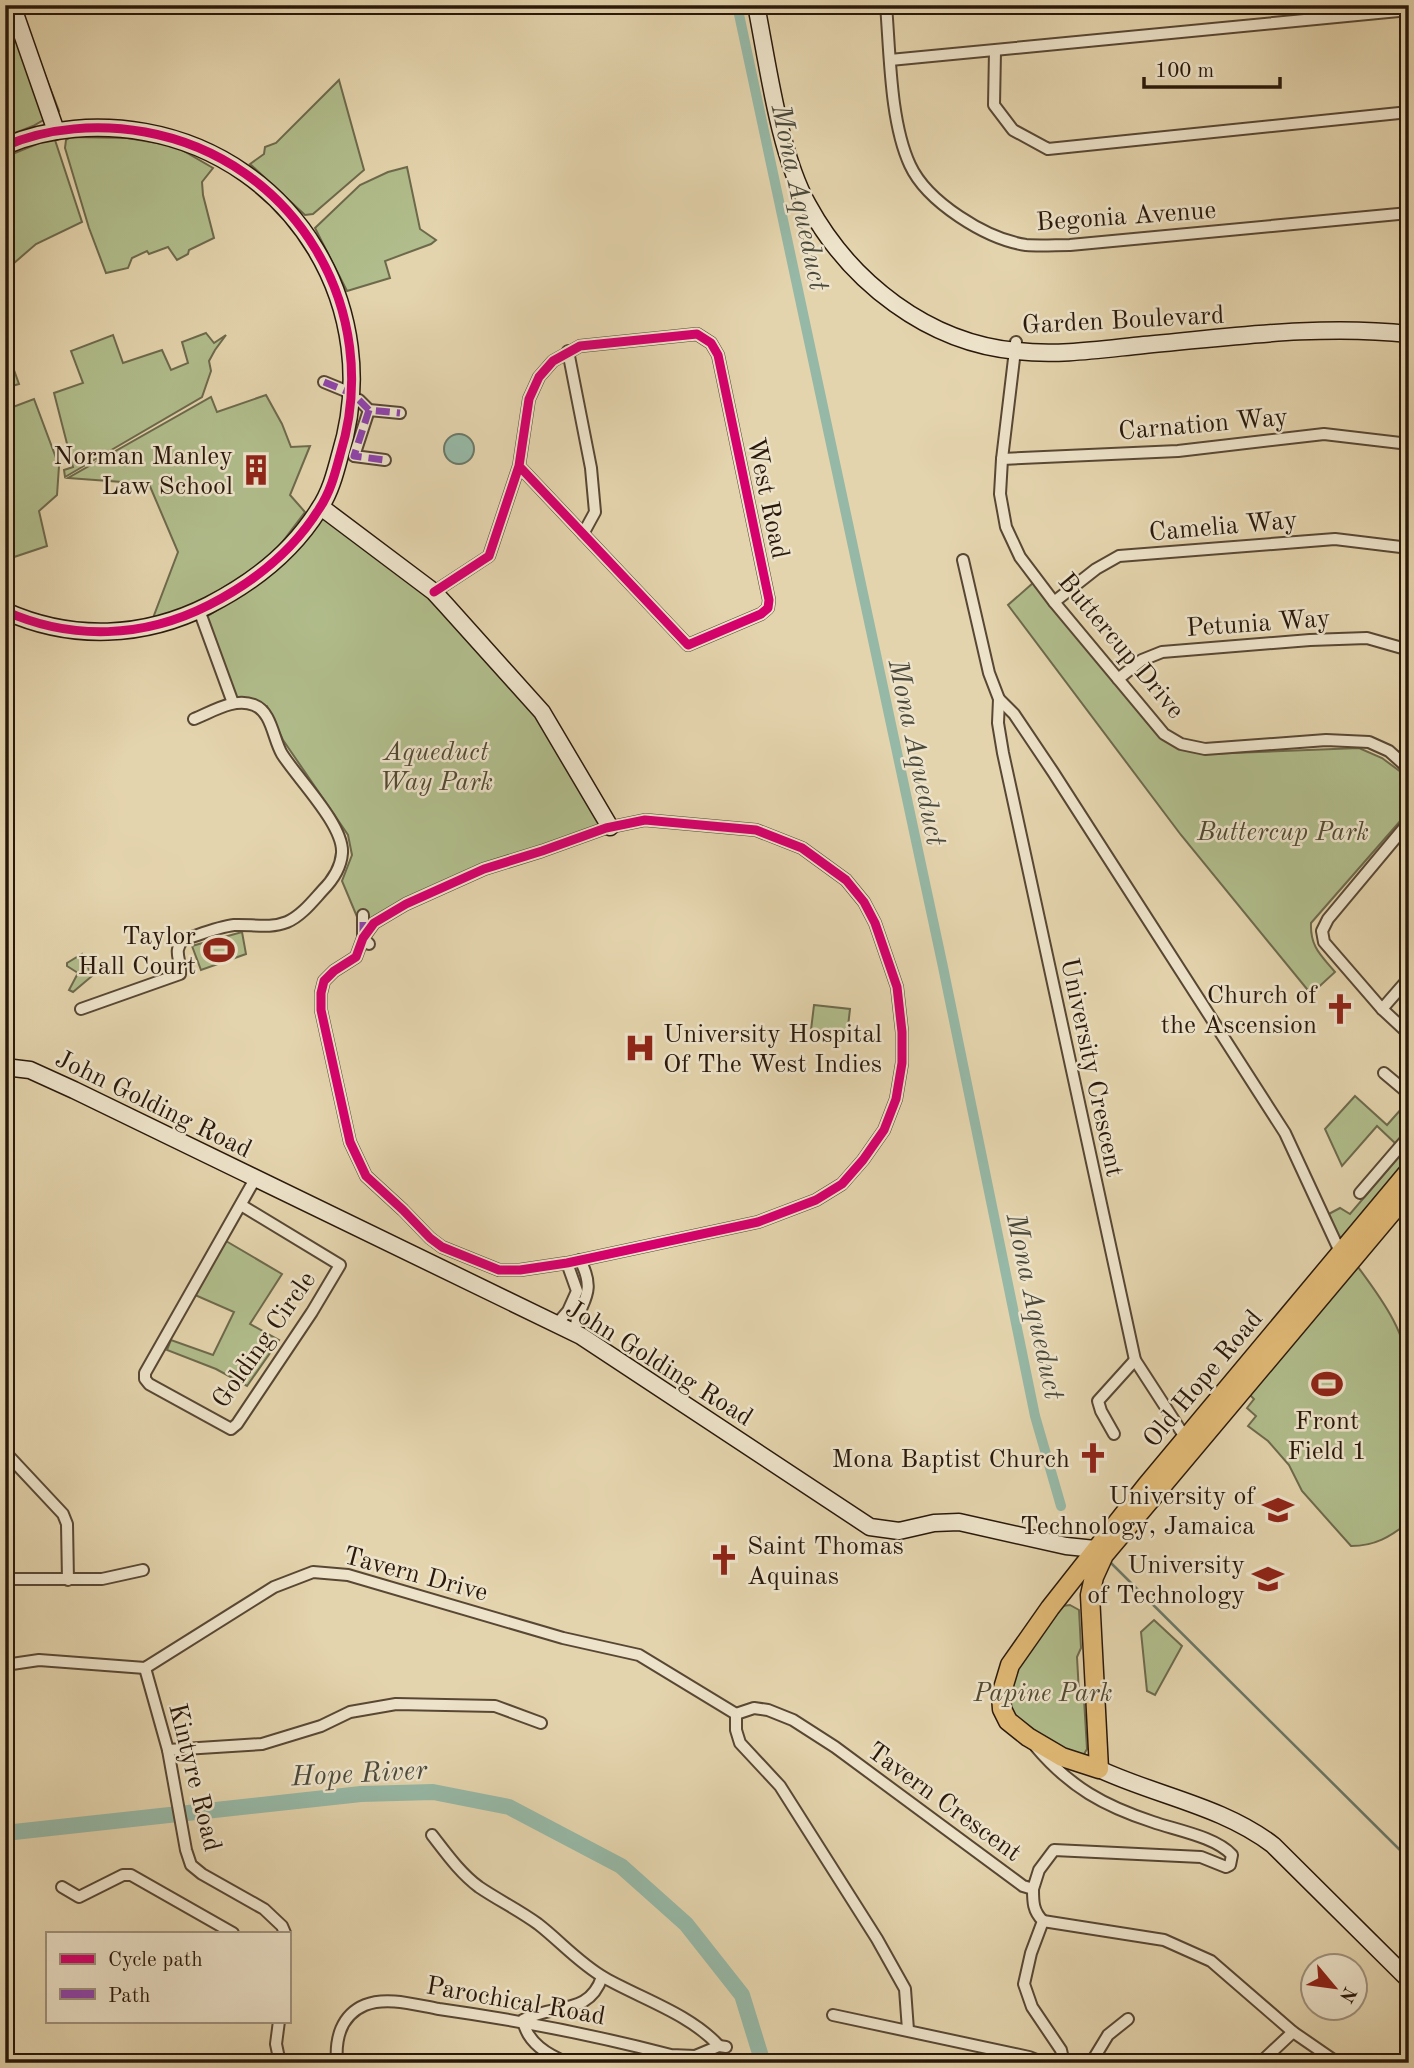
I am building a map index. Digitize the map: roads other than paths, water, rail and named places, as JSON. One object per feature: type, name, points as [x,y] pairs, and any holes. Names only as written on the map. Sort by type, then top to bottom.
[{"type":"main road","name":"Old Hope Road","points":[[1023,1734],[1008,1721],[1002,1709],[1001,1695],[1004,1679],[1021,1647],[1049,1608],[1102,1549],[1344,1259],[1409,1171]]},
{"type":"main road","name":"Old Hope Road","points":[[1344,1259],[1409,1192]]},
{"type":"main road","name":"Old Hope Road","points":[[1099,1769],[1089,1612],[1090,1595],[1102,1549]]},
{"type":"main road","points":[[1049,1608],[1071,1600],[1081,1603],[1089,1612]]},
{"type":"main road","points":[[1023,1734],[1062,1757],[1099,1769]]},
{"type":"street","points":[[12,5],[56,131]]},
{"type":"street","name":"Garden Boulevard","points":[[756,5],[790,164],[807,205],[841,254],[865,280],[888,299],[932,326],[968,340],[1016,347],[1090,350],[1307,330],[1371,330],[1409,334]]},
{"type":"street","name":"Garden Boulevard","points":[[766,5],[795,145],[823,214],[842,241],[884,283],[924,311],[1016,347],[1323,320],[1409,325]]},
{"type":"street","name":"Begonia Avenue","points":[[886,5],[898,123],[909,164],[921,184],[962,220],[1001,238],[1026,245],[1070,245],[1409,213]]},
{"type":"street","points":[[890,60],[1409,9]]},
{"type":"street","points":[[995,51],[995,105],[1013,130],[1048,149],[1409,112]]},
{"type":"street","points":[[5,146],[56,131],[118,127],[182,140],[239,169],[271,194],[299,223],[322,262],[345,316],[352,362],[352,394],[346,437],[328,492],[321,507],[290,547],[261,573],[229,595],[184,618],[148,627],[90,633],[47,625],[5,611]]},
{"type":"street","name":"West Road","points":[[697,334],[711,343],[718,355],[769,600],[768,608],[761,614],[688,645],[519,466],[529,399],[539,377],[553,361],[580,346],[697,334]]},
{"type":"street","name":"Buttercup Drive","points":[[1016,347],[1000,494],[1006,527],[1020,557],[1054,602],[1164,734],[1181,744],[1205,749],[1326,740],[1368,742],[1389,751],[1409,769]]},
{"type":"street","points":[[568,351],[592,468],[595,512],[583,534]]},
{"type":"street","points":[[324,382],[346,391]]},
{"type":"street","points":[[359,400],[369,410],[400,413]]},
{"type":"street","points":[[369,410],[354,456],[385,460]]},
{"type":"street","name":"Carnation Way","points":[[1002,459],[1178,452],[1324,434],[1409,444]]},
{"type":"street","points":[[434,592],[489,556],[519,466]]},
{"type":"street","points":[[321,507],[434,592],[542,712],[610,827]]},
{"type":"street","name":"Camelia Way","points":[[1054,602],[1096,569],[1119,556],[1335,539],[1409,548]]},
{"type":"street","name":"University Crescent","points":[[964,560],[989,673],[999,699],[998,723],[1003,753],[1135,1360],[1181,1432]]},
{"type":"street","points":[[199,610],[233,703]]},
{"type":"street","name":"Petunia Way","points":[[1118,679],[1143,660],[1162,652],[1367,638],[1409,650]]},
{"type":"street","name":"University Crescent","points":[[999,699],[1014,714],[1053,772],[1273,1113],[1344,1259]]},
{"type":"street","points":[[82,1009],[180,974],[176,954],[178,945],[183,940],[232,925],[269,926],[286,923],[302,912],[327,885],[340,863],[342,850],[337,834],[283,754],[267,714],[256,705],[239,701],[194,719]]},
{"type":"street","points":[[645,820],[756,830],[803,848],[833,868],[864,902],[875,923],[897,987],[902,1063],[896,1099],[884,1130],[848,1178],[816,1200],[758,1222],[567,1263],[520,1270],[499,1270],[464,1258],[430,1238],[366,1175],[350,1142],[321,1010],[321,993],[324,981],[356,957],[366,941],[374,923],[442,888],[484,869],[610,827],[645,820]]},
{"type":"street","points":[[1409,822],[1328,919],[1322,930],[1324,942],[1382,1009],[1409,1034]]},
{"type":"street","points":[[363,915],[366,941]]},
{"type":"street","points":[[1382,1009],[1409,978]]},
{"type":"street","name":"John Golding Road","points":[[5,1066],[30,1070],[74,1090],[575,1334],[870,1527],[899,1531],[934,1522],[959,1522],[1066,1546],[1102,1549]]},
{"type":"street","points":[[1384,1073],[1409,1094]]},
{"type":"street","points":[[1360,1193],[1409,1136]]},
{"type":"street","name":"Golding Circle","points":[[241,1205],[340,1265],[288,1349],[231,1429],[149,1384],[145,1373],[255,1178]]},
{"type":"street","points":[[575,1334],[575,1326],[588,1292],[588,1280],[580,1260]]},
{"type":"street","points":[[556,1325],[568,1311],[577,1291],[567,1263]]},
{"type":"street","points":[[1114,1434],[1098,1401],[1135,1360]]},
{"type":"street","points":[[5,1452],[64,1514],[67,1524],[68,1580]]},
{"type":"street","points":[[5,1579],[102,1580],[144,1570]]},
{"type":"street","name":"Tavern Drive","points":[[145,1668],[275,1587],[313,1572],[348,1576],[563,1638],[639,1655],[736,1714]]},
{"type":"street","points":[[5,1665],[39,1660],[145,1668]]},
{"type":"street","name":"Kintyre Road","points":[[145,1668],[173,1770],[186,1850],[191,1865],[264,1909],[285,1932]]},
{"type":"street","points":[[168,1750],[261,1744],[320,1726],[350,1712],[396,1704],[495,1706],[541,1724]]},
{"type":"street","name":"Tavern Crescent","points":[[736,1714],[754,1708],[768,1710],[793,1720],[1023,1886],[1034,1889],[1039,1870],[1054,1850],[1201,1857],[1226,1867],[1230,1865],[1233,1859],[1230,1852],[1216,1844],[1130,1814],[1075,1787],[1023,1734]]},
{"type":"street","points":[[736,1714],[736,1730],[740,1744],[780,1786],[905,1989],[908,2030]]},
{"type":"street","points":[[1099,1769],[1225,1815],[1260,1835],[1409,1980]]},
{"type":"street","points":[[432,1835],[461,1871],[479,1886],[530,1918],[602,1977],[598,1989],[581,2004],[540,2012],[523,2020],[526,2033],[533,2042],[565,2062]]},
{"type":"street","points":[[62,1887],[79,1897],[123,1875],[131,1875],[231,1932]]},
{"type":"street","points":[[1034,1889],[1033,1904],[1037,1915],[1043,1920],[1164,1940],[1211,1961],[1293,2032],[1338,2063]]},
{"type":"street","points":[[1043,1920],[1031,1953],[1024,1984],[1032,2007],[1061,2050],[1064,2063]]},
{"type":"street","name":"Parochical Road","points":[[337,2063],[339,2030],[354,2011],[380,2000],[523,2020],[671,2055],[695,2056],[723,2047],[670,2011],[602,1977]]},
{"type":"street","points":[[833,2015],[1029,2057],[1044,2063]]},
{"type":"street","points":[[1091,2063],[1108,2035],[1128,2019]]},
{"type":"street","points":[[279,2022],[276,2044],[280,2063]]},
{"type":"street","points":[[1260,2063],[1293,2032]]},
{"type":"street","points":[[543,2063],[565,2062]]},
{"type":"waterway","name":"Mona Aqueduct","points":[[737,5],[943,967],[1035,1416],[1061,1506]]},
{"type":"waterway","points":[[1110,1562],[1409,1859]]},
{"type":"waterway","name":"Hope River","points":[[5,1833],[361,1794],[433,1792],[509,1807],[621,1866],[686,1924],[742,1995],[763,2063]]},
{"type":"place","name":"Norman Manley Law School","points":[[256,470]]},
{"type":"place","name":"Taylor Hall Court","points":[[219,950]]},
{"type":"place","name":"Church of the Ascension","points":[[1340,1009]]},
{"type":"place","name":"University Hospital Of The West Indies","points":[[640,1048]]},
{"type":"place","name":"Front Field 1","points":[[1327,1384]]},
{"type":"place","name":"Mona Baptist Church","points":[[1093,1458]]},
{"type":"place","name":"University of Technology, Jamaica","points":[[1278,1510]]},
{"type":"place","name":"Saint Thomas Aquinas","points":[[724,1560]]},
{"type":"place","name":"University of Technology","points":[[1268,1579]]},
{"type":"park label","name":"Aqueduct Way Park","points":[[436,766]]},
{"type":"park label","name":"Buttercup Park","points":[[1283,831]]},
{"type":"park label","name":"Papine Park","points":[[1043,1692]]}]
